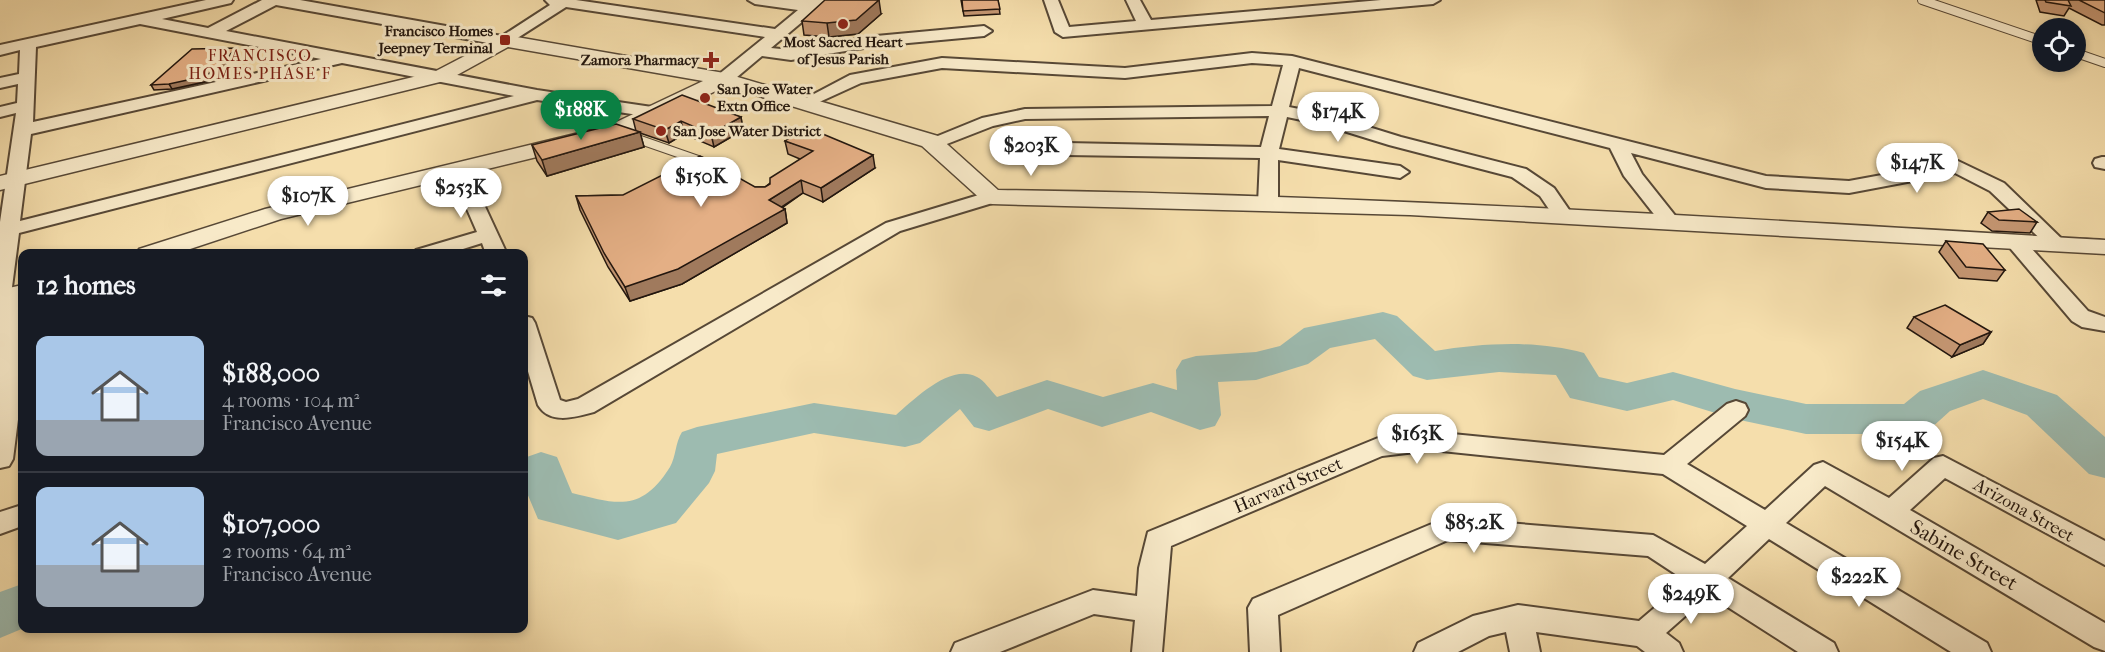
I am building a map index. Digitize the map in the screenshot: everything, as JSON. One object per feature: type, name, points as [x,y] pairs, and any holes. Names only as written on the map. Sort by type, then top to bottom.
[{"type":"street","points":[[0,50],[226,0]]},
{"type":"street","points":[[208,34],[274,0],[724,79],[930,141],[992,197]]},
{"type":"street","points":[[544,0],[565,1],[780,34]]},
{"type":"street","points":[[755,0],[816,4],[859,0]]},
{"type":"street","points":[[1051,0],[1063,33],[1240,17],[1316,5],[1433,0]]},
{"type":"street","points":[[1133,0],[1146,26]]},
{"type":"street","points":[[1227,0],[1240,17]]},
{"type":"street","points":[[8,181],[441,76],[505,41],[565,1]]},
{"type":"street","points":[[164,249],[273,214],[615,131],[724,79],[816,4]]},
{"type":"street","points":[[139,19],[537,95],[652,112]]},
{"type":"street","points":[[761,51],[791,56],[876,41],[984,31]]},
{"type":"street","points":[[0,297],[8,181],[22,135],[26,106],[28,44]]},
{"type":"street","points":[[0,144],[22,135],[347,58]]},
{"type":"street","points":[[804,104],[856,79],[942,63],[1125,73],[1252,58],[1292,61],[1766,182],[1808,187],[1849,187],[1958,167],[1997,187],[2057,244]]},
{"type":"street","points":[[1268,204],[1269,153],[1292,61]]},
{"type":"street","points":[[0,83],[27,77]]},
{"type":"street","points":[[5,231],[537,95]]},
{"type":"street","points":[[0,112],[26,106]]},
{"type":"street","points":[[934,144],[988,122],[1025,114],[1280,111],[1324,119],[1395,141],[1519,173],[1547,192],[1564,217]]},
{"type":"street","points":[[1618,145],[1633,176],[1671,223]]},
{"type":"street","points":[[1066,149],[1269,153],[1400,172]]},
{"type":"street","points":[[458,249],[492,244],[459,170]]},
{"type":"street","points":[[528,351],[550,405],[565,411],[585,406],[893,226],[992,197],[1143,198],[1564,217],[2105,247]]},
{"type":"street","points":[[2015,242],[2080,316],[2090,322],[2105,324]]},
{"type":"street","points":[[0,297],[18,293]]},
{"type":"street","points":[[0,297],[13,304],[18,369],[9,448]]},
{"type":"street","points":[[1669,465],[1736,410]]},
{"type":"street","name":"Harvard Street","points":[[1147,652],[1153,568],[1158,540],[1378,447],[1432,441],[1669,465],[1976,652]]},
{"type":"street","name":"Arizona Street","points":[[1891,512],[1943,465],[2105,554]]},
{"type":"street","name":"Sabine Street","points":[[1768,524],[1823,472],[2105,638]]},
{"type":"street","points":[[0,523],[18,516]]},
{"type":"street","points":[[1647,643],[1707,580],[1768,524]]},
{"type":"street","points":[[1265,652],[1263,608],[1446,529],[1653,546],[1823,652]]},
{"type":"street","points":[[966,652],[1093,602],[1151,609]]},
{"type":"street","points":[[1518,617],[1525,652]]},
{"type":"street","points":[[1430,652],[1483,625],[1518,617],[1647,643],[1668,652]]},
{"type":"lane","points":[[1922,0],[2032,37]]},
{"type":"lane","points":[[2086,56],[2105,63]]},
{"type":"lane","points":[[615,131],[701,160],[719,174]]},
{"type":"building","points":[[825,0],[879,0],[856,20],[827,23],[802,21]]},
{"type":"building","points":[[962,0],[998,0],[1000,9],[963,11]]},
{"type":"building","points":[[2045,0],[2068,0],[2071,6],[2046,2]]},
{"type":"building","points":[[2079,0],[2105,0],[2105,13]]},
{"type":"building","points":[[237,48],[206,76],[169,84],[151,85],[192,49]]},
{"type":"building","points":[[682,95],[741,117],[711,134],[681,121],[665,130],[633,119]]},
{"type":"building","points":[[616,124],[640,132],[542,160],[532,145]]},
{"type":"building","points":[[806,127],[873,155],[821,188],[801,180],[769,200],[785,209],[678,269],[625,287],[604,253],[576,196],[623,195],[700,156],[755,187],[765,187],[770,184],[770,178],[813,151],[785,141]]},
{"type":"building","points":[[2019,209],[2037,222],[1999,220],[1988,212]]},
{"type":"building","points":[[1946,241],[1983,244],[2005,270],[1966,267]]},
{"type":"building","points":[[1945,305],[1991,332],[1960,345],[1914,317]]},
{"type":"waterway","points":[[528,475],[541,469],[554,506],[618,522],[660,510],[693,471],[697,443],[814,418],[905,432],[932,407],[964,387],[989,416],[1047,394],[1102,412],[1153,397],[1200,415],[1196,370],[1256,366],[1294,355],[1318,337],[1383,325],[1427,366],[1499,358],[1570,363],[1585,388],[1627,397],[1673,386],[1735,404],[1806,419],[1914,419],[1935,401],[1983,384],[2042,405],[2105,462]]},
{"type":"waterway","points":[[0,617],[18,607]]},
{"type":"place","name":"Most Sacred Heart of Jesus Parish","points":[[843,24]]},
{"type":"place","name":"Francisco Homes Jeepney Terminal","points":[[505,40]]},
{"type":"place","name":"Zamora Pharmacy","points":[[711,60]]},
{"type":"place","name":"San Jose Water Extn Office","points":[[705,98]]},
{"type":"place","name":"San Jose Water District","points":[[661,131]]},
{"type":"district","name":"FRANCISCO HOMES PHASE F","points":[[260,64]]}]
